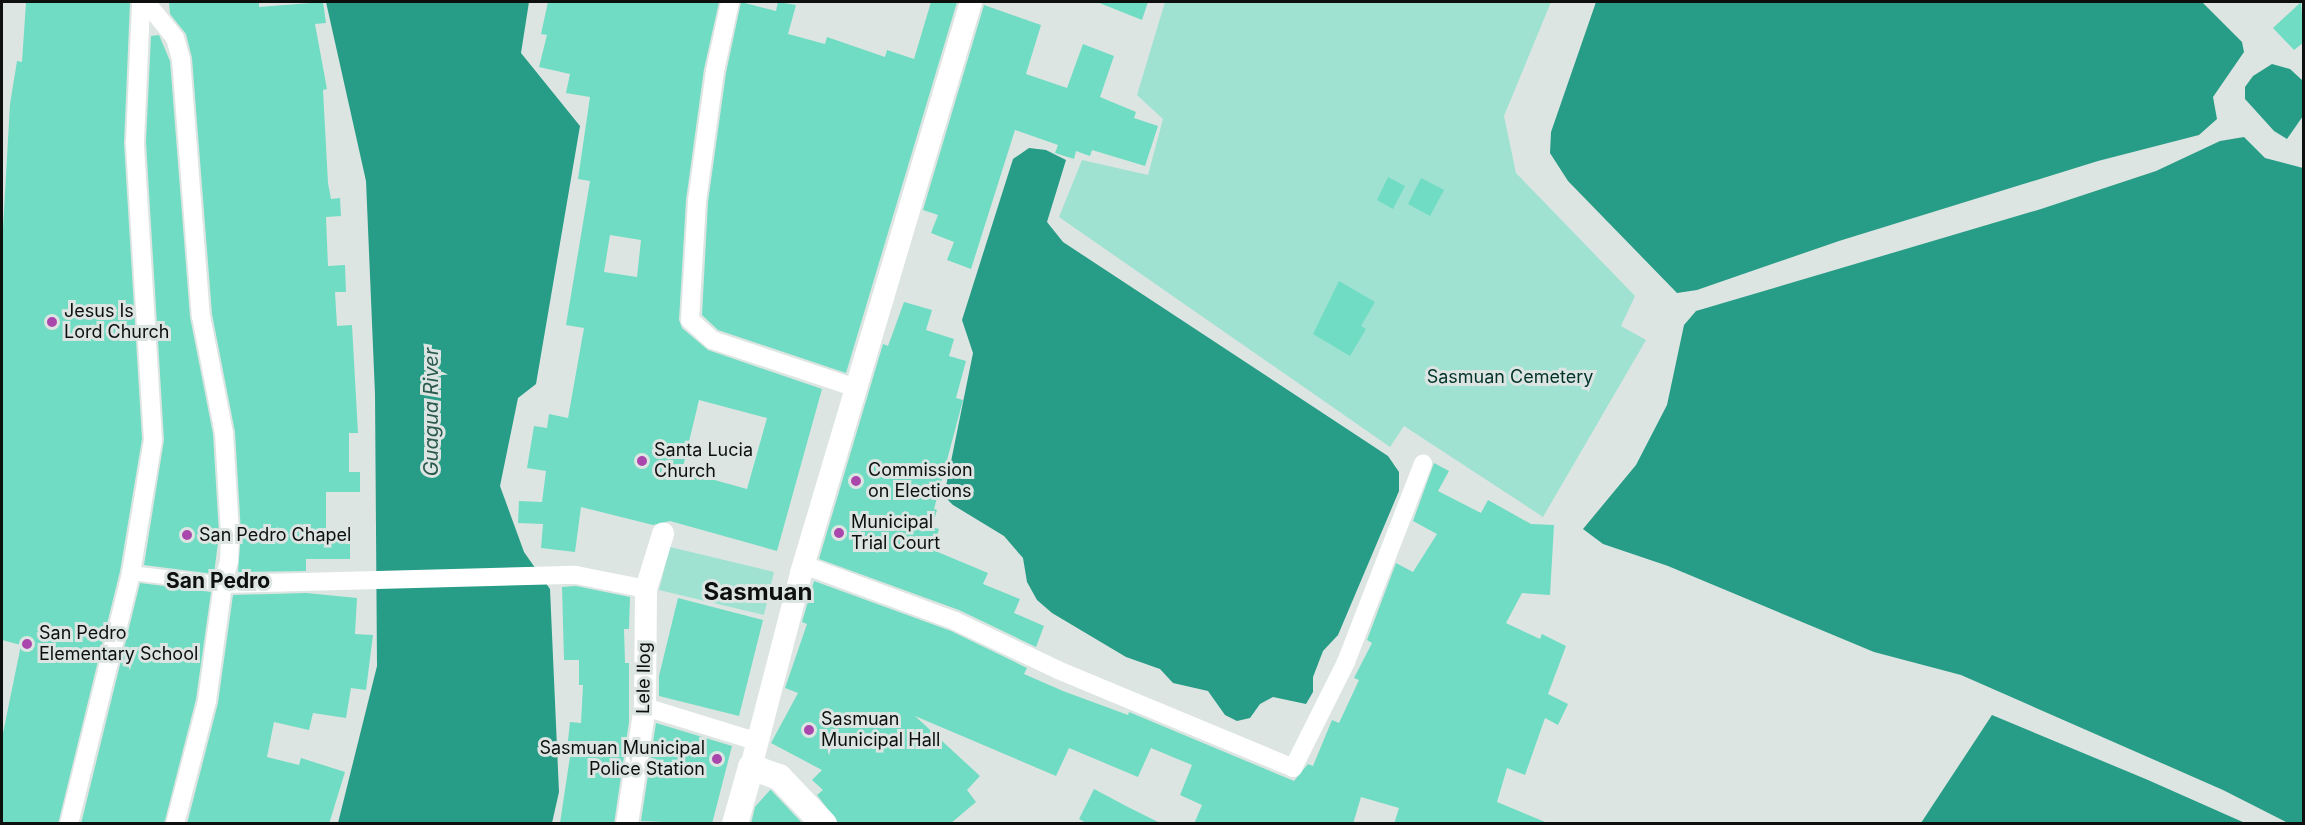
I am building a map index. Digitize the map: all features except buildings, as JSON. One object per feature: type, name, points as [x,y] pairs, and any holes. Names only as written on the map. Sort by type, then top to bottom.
[{"type":"main road","points":[[735,824],[751,767],[779,777],[824,824]]},
{"type":"street","points":[[69,824],[130,573],[153,440],[135,142],[141,2]]},
{"type":"street","points":[[146,2],[175,38],[181,59],[201,316],[224,433],[230,534],[229,561],[223,584],[207,701],[175,824]]},
{"type":"street","points":[[730,2],[715,71],[697,201],[690,320],[712,340],[856,387]]},
{"type":"street","points":[[751,767],[804,565],[971,2]]},
{"type":"street","points":[[804,565],[955,621],[1058,670],[1293,768],[1346,662],[1423,464]]},
{"type":"street","name":"Lele Ilog","points":[[627,824],[645,706],[646,589],[663,534]]},
{"type":"street","points":[[130,573],[223,584],[348,584],[576,575],[646,589]]},
{"type":"street","points":[[645,706],[759,742]]},
{"type":"green space","name":"Sasmuan Cemetery","points":[[1165,2],[1551,2],[1504,116],[1516,173],[1635,296],[1621,326],[1646,340],[1543,517],[1404,426],[1390,447],[1059,217],[1082,160],[1148,175],[1163,119],[1137,95]]},
{"type":"green space","points":[[670,547],[774,572],[764,615],[659,590]]},
{"type":"water","name":"Guagua River","points":[[326,2],[529,2],[521,53],[580,126],[536,384],[518,398],[500,486],[524,552],[550,589],[559,792],[552,823],[338,823],[377,666],[375,394],[366,181]]},
{"type":"water","points":[[1596,2],[2202,2],[2242,42],[2244,52],[2213,97],[2217,119],[2199,135],[2098,161],[1839,241],[1697,290],[1677,293],[1568,181],[1550,153],[1551,132]]},
{"type":"water","points":[[2272,64],[2290,69],[2303,81],[2303,116],[2287,139],[2274,131],[2245,99],[2245,87],[2253,76]]},
{"type":"water","points":[[2244,137],[2265,158],[2303,168],[2303,823],[2288,823],[2223,790],[1961,675],[1874,652],[1668,566],[1603,544],[1583,529],[1636,465],[1667,405],[1684,325],[1696,311],[2041,209],[2156,171],[2220,141]]},
{"type":"water","points":[[1029,148],[1046,150],[1066,160],[1047,222],[1063,242],[1388,456],[1399,472],[1399,491],[1338,635],[1323,651],[1313,677],[1313,692],[1306,704],[1273,697],[1260,704],[1250,718],[1237,721],[1225,715],[1208,691],[1173,683],[1160,669],[1126,657],[1052,613],[1037,600],[1027,582],[1023,558],[1004,536],[953,505],[944,496],[973,353],[962,320],[1013,159]]},
{"type":"water","points":[[1992,715],[2148,780],[2245,823],[1921,823]]},
{"type":"place","name":"Jesus Is Lord Church","points":[[52,322]]},
{"type":"place","name":"Santa Lucia Church","points":[[642,461]]},
{"type":"place","name":"Commission on Elections","points":[[856,481]]},
{"type":"place","name":"Municipal Trial Court","points":[[839,533]]},
{"type":"place","name":"San Pedro Chapel","points":[[187,535]]},
{"type":"place","name":"San Pedro Elementary School","points":[[27,644]]},
{"type":"place","name":"Sasmuan Municipal Hall","points":[[809,730]]},
{"type":"place","name":"Sasmuan Municipal Police Station","points":[[717,759]]},
{"type":"district","name":"San Pedro","points":[[218,581]]},
{"type":"district","name":"Sasmuan","points":[[758,592]]}]
